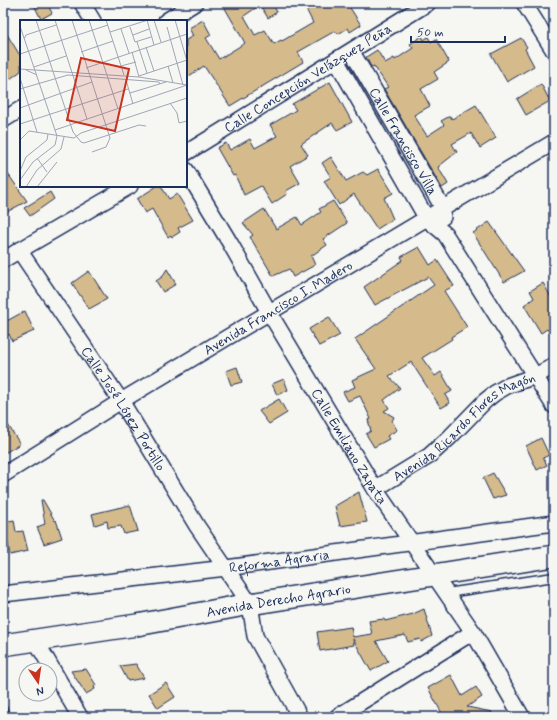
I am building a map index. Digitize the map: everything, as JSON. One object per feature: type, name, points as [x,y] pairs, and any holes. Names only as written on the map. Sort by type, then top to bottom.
[{"type":"street","points":[[82,3],[92,20]]},
{"type":"street","points":[[168,20],[195,3]]},
{"type":"street","name":"Calle Concepción Velázquez Peña","points":[[187,152],[336,60],[352,52],[428,3]]},
{"type":"street","points":[[524,3],[554,51]]},
{"type":"street","name":"Calle Francisco Villa","points":[[352,52],[442,208],[445,234]]},
{"type":"street","name":"Calle Francisco Villa","points":[[336,60],[427,219],[445,234],[554,406]]},
{"type":"street","points":[[3,120],[20,110]]},
{"type":"street","name":"Avenida Francisco I. Madero","points":[[3,475],[121,401],[268,312],[427,219],[442,208],[554,142]]},
{"type":"street","name":"Calle Emiliano Zapata","points":[[187,172],[230,243],[268,312],[375,489],[473,632],[522,717]]},
{"type":"street","points":[[3,260],[128,187]]},
{"type":"street","name":"Calle José López Portillo","points":[[19,250],[121,401],[197,526],[250,604]]},
{"type":"street","name":"Avenida Ricardo Flores Magón","points":[[375,489],[428,456],[450,437],[485,401],[495,393],[507,386],[535,376],[554,366]]},
{"type":"street","name":"Reforma Agraria","points":[[4,592],[226,568],[554,522]]},
{"type":"street","name":"Avenida Derecho Agrario","points":[[3,645],[554,556]]},
{"type":"street","points":[[250,604],[255,636],[300,717]]},
{"type":"street","points":[[337,717],[473,632]]},
{"type":"street","points":[[36,640],[80,717]]},
{"type":"lane","points":[[447,593],[554,577]]},
{"type":"lane","points":[[3,710],[5,717]]},
{"type":"building","points":[[33,3],[47,3],[52,13],[41,19]]},
{"type":"building","points":[[222,3],[272,3],[277,12],[268,18],[260,5],[244,16],[255,35],[265,30],[274,44],[313,23],[303,3],[347,3],[361,25],[350,32],[348,28],[338,34],[335,31],[298,52],[303,62],[230,106],[204,66],[187,77],[187,39],[193,36],[189,28],[203,20],[211,35],[206,38],[219,59],[245,43]]},
{"type":"building","points":[[3,28],[20,55],[20,72],[10,79],[3,67]]},
{"type":"building","points":[[422,36],[424,40],[428,37],[431,42],[436,39],[449,62],[434,72],[438,79],[421,89],[430,106],[414,115],[427,136],[444,125],[441,121],[450,116],[452,119],[476,105],[496,138],[480,148],[471,133],[452,144],[457,152],[438,167],[448,184],[442,188],[384,89],[388,87],[374,66],[371,67],[366,57],[377,50],[385,63],[394,58],[395,60],[413,48],[410,44]]},
{"type":"building","points":[[521,38],[527,47],[525,49],[534,66],[507,82],[491,54]]},
{"type":"building","points":[[330,82],[352,122],[337,130],[332,123],[301,144],[308,155],[290,166],[300,183],[286,191],[287,194],[272,204],[261,186],[244,195],[235,175],[233,176],[217,148],[226,143],[230,150],[250,139],[255,148],[277,136],[270,125],[296,110],[292,104]]},
{"type":"building","points":[[541,84],[550,101],[526,115],[517,99]]},
{"type":"building","points":[[331,157],[346,181],[363,172],[367,175],[378,169],[393,193],[384,198],[393,219],[377,229],[354,194],[339,205],[324,181],[331,177],[322,163]]},
{"type":"building","points":[[3,167],[27,201],[3,214]]},
{"type":"building","points":[[155,187],[162,187],[169,199],[177,194],[193,220],[178,228],[180,232],[172,237],[171,235],[168,237],[152,209],[145,213],[137,199]]},
{"type":"building","points":[[50,192],[54,199],[30,216],[24,208]]},
{"type":"building","points":[[333,201],[347,223],[323,239],[327,245],[311,256],[315,265],[293,277],[289,269],[273,276],[250,237],[253,235],[243,223],[264,209],[276,229],[297,217],[302,225],[321,212],[319,209]]},
{"type":"building","points":[[489,222],[524,271],[504,282],[473,233]]},
{"type":"building","points":[[419,247],[430,265],[437,260],[454,286],[444,291],[467,327],[451,337],[452,339],[422,358],[435,376],[441,372],[452,391],[445,395],[450,403],[441,408],[411,362],[389,376],[400,388],[384,400],[389,408],[384,411],[394,417],[392,421],[397,430],[387,436],[389,439],[374,447],[366,434],[371,431],[368,420],[371,419],[360,396],[348,401],[343,392],[355,387],[352,380],[376,369],[355,339],[434,285],[428,277],[375,305],[364,287],[403,260],[401,257]]},
{"type":"building","points":[[167,269],[176,284],[163,292],[156,281],[162,277]]},
{"type":"building","points":[[89,271],[107,299],[89,309],[72,283]]},
{"type":"building","points":[[543,283],[554,302],[554,338],[547,329],[541,333],[524,305],[534,298],[530,291]]},
{"type":"building","points":[[25,311],[34,331],[12,341],[9,334],[3,340],[3,323]]},
{"type":"building","points":[[329,317],[340,335],[319,346],[309,329]]},
{"type":"building","points":[[237,367],[242,382],[231,385],[226,371]]},
{"type":"building","points":[[284,379],[288,390],[277,395],[272,384]]},
{"type":"building","points":[[279,399],[287,413],[269,424],[259,411]]},
{"type":"building","points":[[3,417],[20,444],[3,454]]},
{"type":"building","points":[[541,438],[549,455],[543,458],[547,465],[537,470],[526,446]]},
{"type":"building","points":[[493,473],[506,495],[493,499],[483,478]]},
{"type":"building","points":[[359,492],[367,522],[340,526],[335,506]]},
{"type":"building","points":[[41,500],[43,500],[55,521],[56,520],[62,538],[44,544],[37,527],[45,524]]},
{"type":"building","points":[[130,505],[138,531],[124,534],[121,526],[108,528],[107,521],[95,525],[92,514]]},
{"type":"building","points":[[14,520],[16,532],[23,531],[28,551],[10,555],[4,522]]},
{"type":"building","points":[[424,609],[432,636],[421,642],[420,639],[408,642],[405,635],[376,641],[388,661],[371,671],[353,639],[354,645],[320,651],[317,632],[351,627],[353,637],[372,634],[369,621],[384,619],[385,621],[413,614]]},
{"type":"building","points":[[136,664],[144,678],[128,681],[120,666]]},
{"type":"building","points":[[86,669],[96,685],[94,686],[95,689],[86,694],[71,671]]},
{"type":"building","points":[[451,675],[462,696],[476,687],[482,697],[467,707],[492,712],[491,717],[444,717],[428,688]]},
{"type":"building","points":[[166,683],[175,697],[158,708],[149,694]]}]
